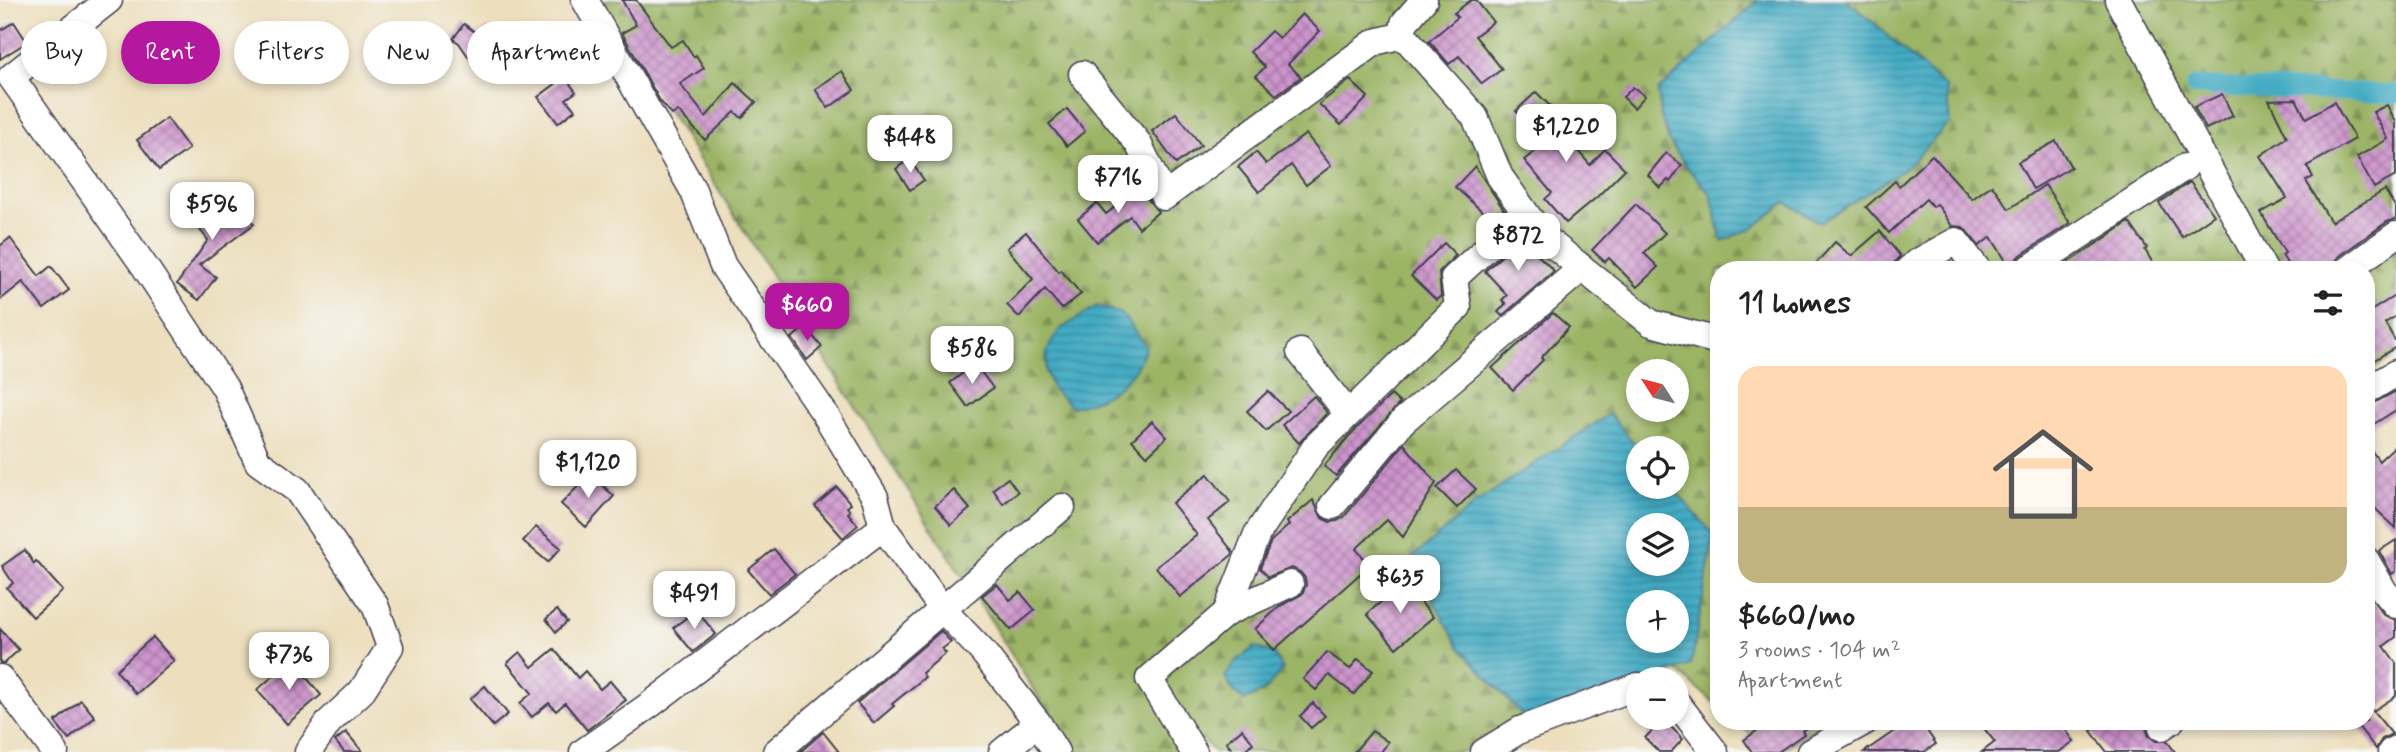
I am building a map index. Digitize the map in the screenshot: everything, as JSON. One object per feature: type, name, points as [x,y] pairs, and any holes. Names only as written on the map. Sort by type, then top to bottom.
[{"type":"street","points":[[109,0],[5,78],[145,267],[225,388],[258,462],[297,490],[375,605],[390,647],[361,692],[329,722],[309,752]]},
{"type":"street","points":[[585,0],[693,190],[723,266],[825,414],[876,497],[883,527],[943,610],[984,652],[1038,723],[1056,752]]},
{"type":"street","points":[[1424,0],[1404,23],[1403,35],[1475,117],[1500,177],[1542,236],[1651,323],[1710,339]]},
{"type":"street","points":[[2118,0],[2259,261]]},
{"type":"street","points":[[1082,74],[1138,144],[1164,197],[1375,42],[1403,35]]},
{"type":"street","points":[[2040,261],[2185,167]]},
{"type":"street","points":[[1226,612],[1257,534],[1316,446],[1458,306],[1454,278],[1525,212]]},
{"type":"street","points":[[2360,261],[2396,235]]},
{"type":"street","points":[[1920,261],[1956,241],[1971,261]]},
{"type":"street","points":[[1332,506],[1403,421],[1582,268]]},
{"type":"street","points":[[1300,352],[1348,414]]},
{"type":"street","points":[[2375,386],[2396,373]]},
{"type":"street","points":[[776,752],[1062,508]]},
{"type":"street","points":[[586,751],[883,527]]},
{"type":"street","points":[[2375,577],[2385,595]]},
{"type":"street","points":[[1194,752],[1149,680],[1226,612],[1290,584]]},
{"type":"street","points":[[0,678],[55,752]]},
{"type":"street","points":[[1484,752],[1520,730],[1626,690]]},
{"type":"street","points":[[1689,719],[1714,752]]},
{"type":"street","points":[[1002,752],[1038,723]]},
{"type":"street","points":[[1810,752],[1850,730]]},
{"type":"street","points":[[2391,752],[2396,749]]},
{"type":"green space","points":[[606,0],[2396,0],[2396,355],[2375,368],[2375,261],[1710,261],[1710,699],[1689,681],[1689,667],[1626,667],[1626,684],[1480,739],[1462,752],[1214,752],[1203,739],[1184,752],[1073,752],[624,40],[624,21],[612,21],[601,4]]},
{"type":"green space","points":[[1745,730],[1813,730],[1779,752],[1771,752]]},
{"type":"water","points":[[1758,0],[1845,0],[1946,88],[1950,123],[1905,169],[1820,223],[1786,202],[1753,228],[1722,241],[1711,194],[1669,142],[1661,115],[1658,91]]},
{"type":"water","points":[[1097,306],[1122,314],[1146,347],[1134,370],[1118,387],[1097,399],[1072,407],[1053,390],[1046,372],[1047,351],[1059,330]]},
{"type":"water","points":[[1609,414],[1628,436],[1626,436],[1626,499],[1682,499],[1710,530],[1710,558],[1691,665],[1626,667],[1626,688],[1529,722],[1459,647],[1411,559],[1477,502]]},
{"type":"water","points":[[1255,647],[1273,653],[1283,669],[1265,691],[1244,701],[1231,688],[1225,676],[1237,660]]},
{"type":"building","points":[[622,0],[636,0],[671,47],[683,40],[694,57],[696,55],[704,68],[680,84],[706,117],[735,83],[756,102],[742,118],[735,112],[705,140],[678,111],[672,115],[660,101],[624,37],[624,32],[636,25]]},
{"type":"building","points":[[1471,0],[1476,0],[1493,22],[1475,36],[1502,69],[1482,84],[1459,56],[1449,64],[1429,41],[1458,17],[1454,13]]},
{"type":"building","points":[[1302,14],[1320,31],[1288,64],[1301,77],[1276,95],[1256,76],[1265,67],[1250,52],[1271,31],[1279,38]]},
{"type":"building","points":[[14,22],[21,33],[21,46],[0,59],[0,31]]},
{"type":"building","points":[[464,24],[467,26],[467,55],[459,43],[453,39]]},
{"type":"building","points":[[842,71],[854,90],[828,108],[815,89]]},
{"type":"building","points":[[1350,80],[1368,97],[1341,125],[1319,104]]},
{"type":"building","points":[[556,84],[570,84],[576,92],[566,99],[575,110],[558,123],[538,97]]},
{"type":"building","points":[[1633,87],[1645,96],[1634,108],[1623,97]]},
{"type":"building","points":[[1536,92],[1556,112],[1550,118],[1590,165],[1605,149],[1625,169],[1566,223],[1545,199],[1552,193],[1524,160],[1547,142],[1516,111]]},
{"type":"building","points":[[2222,94],[2233,116],[2206,129],[2194,107]]},
{"type":"building","points":[[2296,99],[2306,118],[2334,102],[2355,139],[2307,166],[2313,177],[2306,181],[2331,222],[2385,190],[2396,208],[2396,219],[2387,222],[2336,261],[2286,261],[2282,255],[2285,253],[2261,213],[2287,198],[2260,156],[2287,137],[2269,100]]},
{"type":"building","points":[[2387,105],[2396,122],[2396,176],[2374,188],[2357,157],[2388,139],[2373,112]]},
{"type":"building","points":[[1067,109],[1085,131],[1067,146],[1049,124]]},
{"type":"building","points":[[1176,113],[1201,145],[1176,164],[1152,131]]},
{"type":"building","points":[[167,118],[189,149],[159,170],[137,140]]},
{"type":"building","points":[[1306,134],[1331,166],[1306,185],[1291,165],[1259,192],[1238,167],[1256,152],[1266,164]]},
{"type":"building","points":[[2056,141],[2071,167],[2033,189],[2018,162]]},
{"type":"building","points":[[1666,153],[1682,165],[1670,182],[1668,180],[1660,188],[1648,175]]},
{"type":"building","points":[[1932,155],[1972,199],[1992,185],[2009,209],[2045,185],[2070,223],[2016,261],[2006,261],[1991,237],[1979,246],[1963,227],[1952,226],[1937,204],[1933,207],[1926,199],[1889,233],[1866,207],[1895,181],[1899,186]]},
{"type":"building","points":[[909,159],[924,180],[910,190],[896,169]]},
{"type":"building","points":[[1475,166],[1504,210],[1493,221],[1455,187]]},
{"type":"building","points":[[2190,182],[2214,215],[2182,237],[2159,203]]},
{"type":"building","points":[[1139,188],[1158,212],[1139,228],[1130,216],[1097,242],[1078,219],[1097,203],[1106,214]]},
{"type":"building","points":[[193,197],[212,220],[237,201],[254,224],[199,265],[216,277],[199,300],[177,284],[208,240],[181,206]]},
{"type":"building","points":[[1636,204],[1665,233],[1644,253],[1658,267],[1637,287],[1609,258],[1605,262],[1592,250]]},
{"type":"building","points":[[2129,222],[2147,248],[2145,250],[2152,261],[2070,261]]},
{"type":"building","points":[[1880,231],[1900,256],[1896,261],[1818,261],[1835,242],[1851,256]]},
{"type":"building","points":[[1026,232],[1081,294],[1062,309],[1045,289],[1019,317],[1007,305],[1033,279],[1007,248]]},
{"type":"building","points":[[10,238],[39,276],[51,266],[69,290],[44,309],[23,282],[0,300],[0,246]]},
{"type":"building","points":[[1521,238],[1554,271],[1502,316],[1498,312],[1506,304],[1502,300],[1507,295],[1485,271]]},
{"type":"building","points":[[1444,243],[1456,255],[1439,272],[1441,296],[1436,300],[1411,276]]},
{"type":"building","points":[[2396,295],[2396,316],[2385,323],[2396,347],[2375,360],[2375,308]]},
{"type":"building","points":[[1553,313],[1569,327],[1541,358],[1543,360],[1513,390],[1492,368]]},
{"type":"building","points":[[805,327],[822,347],[807,360],[792,338]]},
{"type":"building","points":[[975,364],[993,388],[968,407],[950,383]]},
{"type":"building","points":[[1268,391],[1288,411],[1266,431],[1247,411]]},
{"type":"building","points":[[2396,391],[2396,410],[2375,423],[2375,402]]},
{"type":"building","points":[[1391,395],[1400,403],[1336,476],[1324,466],[1349,436]]},
{"type":"building","points":[[1314,396],[1327,413],[1299,443],[1282,425]]},
{"type":"building","points":[[1152,421],[1167,437],[1147,456],[1132,440]]},
{"type":"building","points":[[1404,444],[1436,483],[1403,537],[1387,520],[1356,549],[1370,565],[1274,650],[1255,629],[1280,606],[1302,594],[1306,585],[1305,578],[1292,568],[1268,577],[1260,568],[1271,541],[1289,525],[1287,522],[1313,500],[1322,518],[1330,522],[1344,517]]},
{"type":"building","points":[[2396,445],[2396,528],[2375,508],[2375,455],[2379,461]]},
{"type":"building","points":[[1456,470],[1476,489],[1457,508],[1437,488]]},
{"type":"building","points":[[590,474],[614,496],[586,527],[561,504]]},
{"type":"building","points":[[1208,474],[1230,502],[1208,520],[1233,552],[1180,597],[1156,567],[1197,535],[1172,503]]},
{"type":"building","points":[[1008,478],[1018,492],[1003,504],[993,489]]},
{"type":"building","points":[[837,487],[851,504],[847,507],[850,511],[848,513],[858,525],[843,538],[815,506]]},
{"type":"building","points":[[954,490],[970,509],[951,525],[935,506]]},
{"type":"building","points":[[536,527],[561,548],[548,562],[523,541]]},
{"type":"building","points":[[2396,540],[2396,571],[2392,574],[2379,551]]},
{"type":"building","points":[[774,549],[795,574],[769,594],[748,570]]},
{"type":"building","points":[[25,550],[34,564],[36,561],[63,591],[33,617],[7,588],[13,583],[2,566]]},
{"type":"building","points":[[1404,582],[1433,617],[1396,648],[1367,614]]},
{"type":"building","points":[[997,584],[1010,600],[1020,592],[1035,610],[1011,630],[982,596]]},
{"type":"building","points":[[2375,603],[2384,615],[2396,620],[2396,637],[2384,646],[2396,663],[2396,696],[2375,710]]},
{"type":"building","points":[[557,610],[567,622],[556,632],[546,619]]},
{"type":"building","points":[[696,610],[716,634],[693,652],[673,628]]},
{"type":"building","points":[[0,629],[19,650],[4,663],[0,663]]},
{"type":"building","points":[[941,631],[951,642],[942,649],[946,653],[922,673],[925,677],[874,723],[857,703]]},
{"type":"building","points":[[153,637],[174,661],[136,694],[116,670]]},
{"type":"building","points":[[554,649],[578,678],[585,671],[600,689],[610,681],[626,700],[587,730],[565,703],[556,711],[549,703],[532,717],[520,703],[532,693],[507,663],[520,652],[532,667]]},
{"type":"building","points":[[1327,652],[1350,669],[1358,659],[1373,671],[1354,694],[1329,675],[1316,690],[1303,679]]},
{"type":"building","points":[[292,660],[321,695],[287,724],[257,690]]},
{"type":"building","points":[[485,686],[508,714],[493,726],[470,699]]},
{"type":"building","points":[[81,700],[95,717],[69,739],[55,722]]},
{"type":"building","points":[[1313,703],[1325,716],[1311,728],[1300,716]]},
{"type":"building","points":[[2375,713],[2392,734],[2382,739],[2376,749],[2361,730],[2375,730]]},
{"type":"building","points":[[1242,729],[1253,743],[1242,752],[1234,752],[1226,742]]},
{"type":"building","points":[[1653,730],[1674,730],[1683,739],[1671,752],[1659,752],[1645,738]]},
{"type":"building","points":[[1758,730],[1803,730],[1804,734],[1778,752],[1752,752],[1744,740]]},
{"type":"building","points":[[1896,730],[1926,730],[1936,744],[1924,752],[1864,752]]},
{"type":"building","points":[[1985,730],[2066,730],[2074,741],[2059,752],[1982,752],[1995,742]]},
{"type":"building","points":[[2146,730],[2156,741],[2167,741],[2175,752],[2107,752],[2091,731]]},
{"type":"building","points":[[1372,731],[1388,742],[1381,752],[1354,752]]},
{"type":"building","points":[[346,732],[363,752],[344,752],[335,741]]},
{"type":"building","points":[[823,732],[839,752],[800,752]]},
{"type":"waterway","points":[[2195,86],[2396,94]]}]
